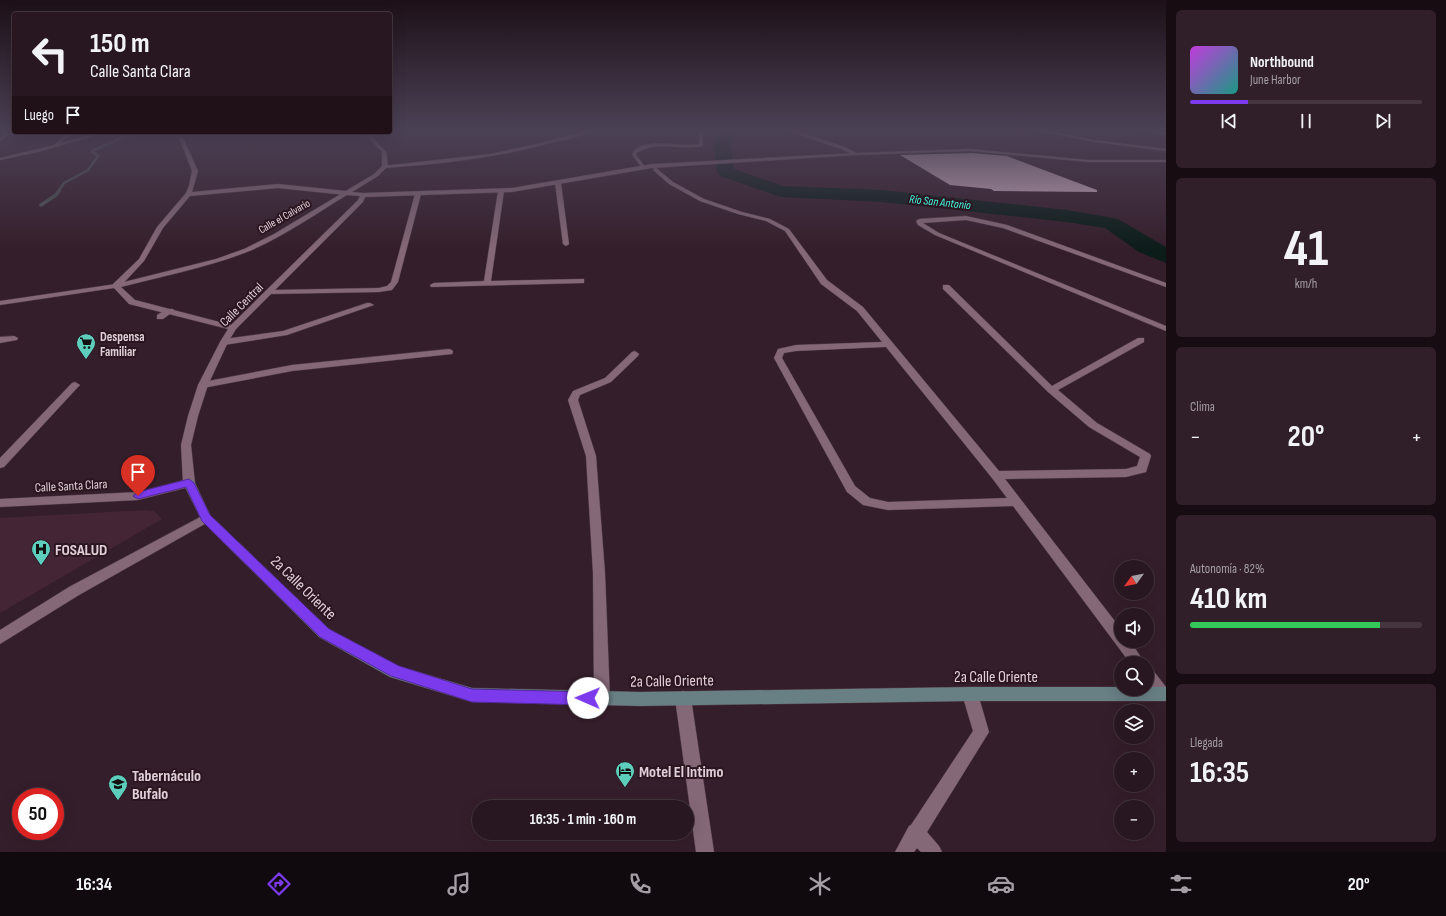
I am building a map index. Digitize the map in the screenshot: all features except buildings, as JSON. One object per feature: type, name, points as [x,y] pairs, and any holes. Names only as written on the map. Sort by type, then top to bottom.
[{"type":"main road","name":"2a Calle Oriente","points":[[189,483],[206,518],[324,633],[395,672],[472,695],[602,699],[970,694],[1164,694]]},
{"type":"street","points":[[194,170],[188,194],[160,227],[142,260],[116,286],[132,302],[233,328]]},
{"type":"street","name":"Calle el Calvario","points":[[0,303],[116,286],[218,260],[246,250],[293,226],[373,178],[381,170]]},
{"type":"street","points":[[188,194],[278,186],[363,195],[501,191],[525,189],[629,170]]},
{"type":"street","points":[[657,170],[671,183],[702,200],[740,213],[768,220],[786,230],[824,282],[860,309],[889,344],[996,475],[1114,631]]},
{"type":"street","points":[[558,183],[566,244]]},
{"type":"street","points":[[487,284],[501,191]]},
{"type":"street","points":[[271,292],[379,290],[388,288],[394,282],[418,194]]},
{"type":"street","name":"Calle Central","points":[[189,483],[186,445],[203,384],[224,342],[233,328],[361,202],[363,195]]},
{"type":"street","points":[[1166,285],[1005,226],[966,218],[929,219],[919,221],[920,224],[937,234],[1166,329]]},
{"type":"street","points":[[434,285],[580,281]]},
{"type":"street","points":[[946,288],[1052,390],[1093,425],[1146,456],[1142,469],[1126,473],[996,475]]},
{"type":"street","points":[[224,342],[284,334],[370,305]]},
{"type":"street","points":[[160,317],[170,311]]},
{"type":"street","points":[[0,340],[14,338]]},
{"type":"street","points":[[1052,390],[1140,340]]},
{"type":"street","points":[[889,344],[796,348],[781,351],[778,358],[851,489],[867,502],[888,506],[1017,502]]},
{"type":"street","points":[[203,384],[292,368],[449,352]]},
{"type":"street","points":[[602,699],[599,573],[591,456],[572,400],[576,393],[608,380],[635,354]]},
{"type":"street","points":[[0,464],[75,385]]},
{"type":"street","name":"Calle Santa Clara","points":[[0,503],[138,496],[189,483]]},
{"type":"street","points":[[0,638],[74,591],[206,518]]},
{"type":"street","points":[[1154,682],[1164,694]]},
{"type":"street","points":[[904,852],[915,832],[981,732],[970,694]]},
{"type":"street","points":[[683,698],[705,852]]},
{"type":"street","points":[[915,832],[933,852]]},
{"type":"shaded area","name":"FOSALUD","points":[[146,510],[154,511],[162,519],[0,613],[0,518]]},
{"type":"waterway","points":[[58,192],[64,183],[88,170]]},
{"type":"waterway","name":"Río San Antonio","points":[[726,170],[726,172],[781,191],[882,196],[1067,216],[1111,223],[1147,247],[1166,256]]},
{"type":"waterway","points":[[41,205],[56,195],[59,191]]},
{"type":"place","name":"Despensa Familiar","points":[[86,360]]},
{"type":"place","name":"FOSALUD","points":[[41,566]]},
{"type":"place","name":"Motel El Intimo","points":[[625,788]]},
{"type":"place","name":"Tabernáculo Bufalo","points":[[118,801]]},
{"type":"route","points":[[138,496],[189,483],[206,518],[324,633],[395,672],[472,695],[588,698]]}]
